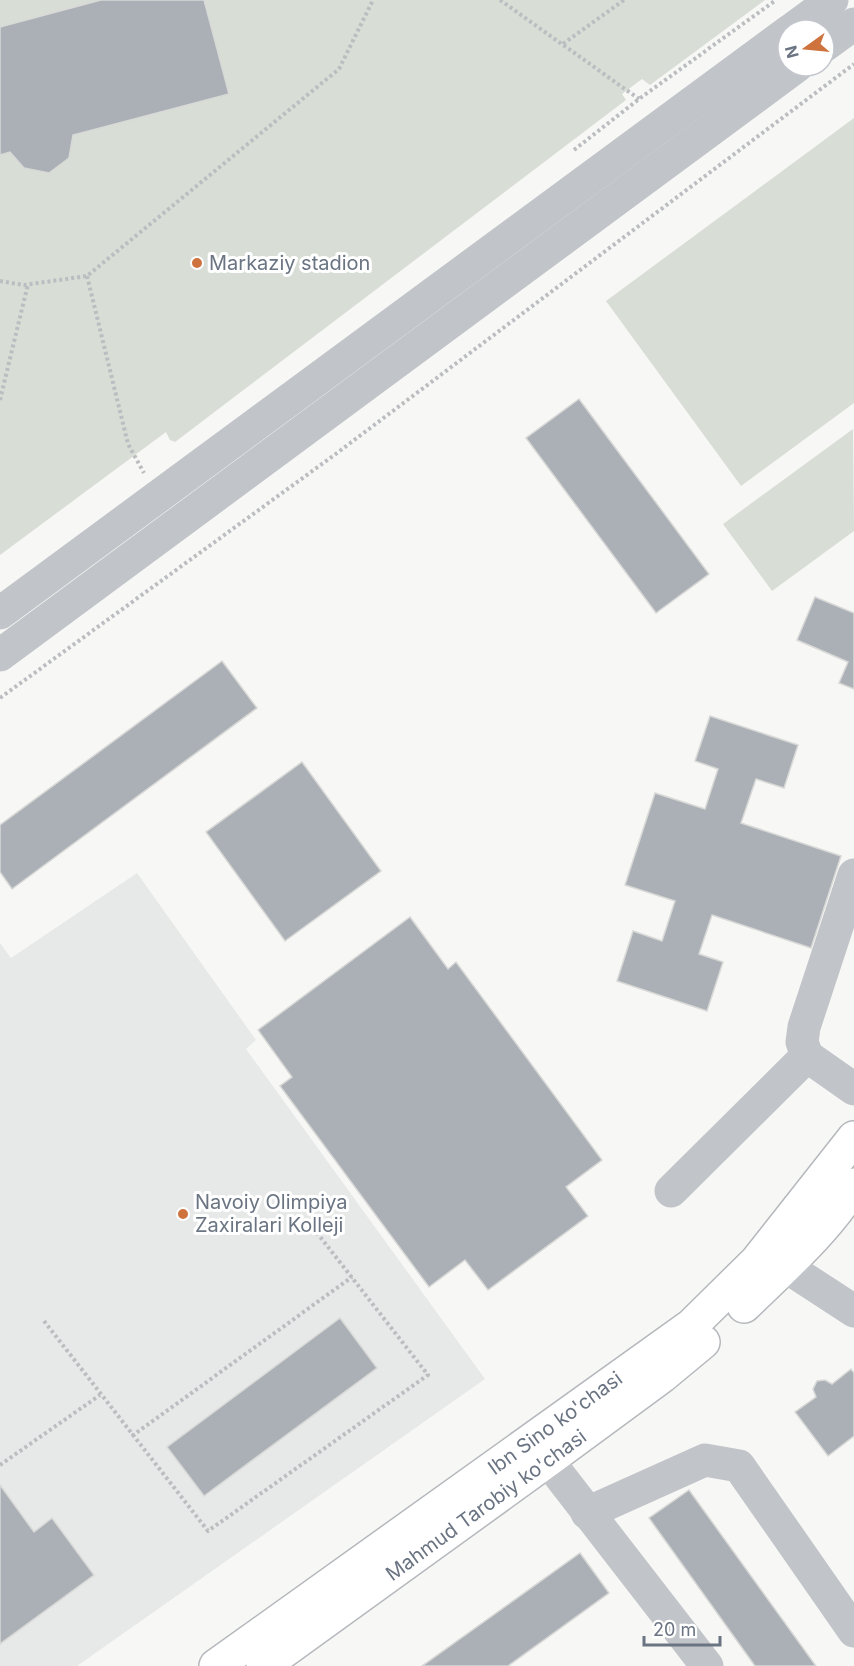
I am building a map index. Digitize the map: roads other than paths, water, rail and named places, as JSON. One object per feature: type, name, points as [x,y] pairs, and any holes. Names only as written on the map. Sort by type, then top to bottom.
[{"type":"main road","name":"Ibn Sino ko'chasi","points":[[216,1666],[540,1450],[691,1326],[758,1261],[854,1138]]},
{"type":"main road","name":"Mahmud Tarobiy ko'chasi","points":[[262,1666],[540,1450],[680,1361],[724,1325],[785,1266],[844,1203],[854,1185]]},
{"type":"street","points":[[807,18],[832,0]]},
{"type":"street","points":[[836,37],[854,24]]},
{"type":"street","points":[[0,613],[151,485],[664,124],[776,41]]},
{"type":"street","points":[[0,656],[781,78]]},
{"type":"street","points":[[664,124],[684,150]]},
{"type":"street","points":[[151,485],[179,524]]},
{"type":"street","points":[[854,874],[804,1027],[802,1042],[807,1056],[854,1089]]},
{"type":"street","points":[[670,1191],[807,1056]]},
{"type":"street","points":[[785,1266],[854,1311]]},
{"type":"street","points":[[540,1450],[707,1666]]},
{"type":"street","points":[[588,1513],[705,1460],[739,1466],[854,1631]]},
{"type":"place","name":"Markaziy stadion","points":[[197,263]]},
{"type":"place","name":"Navoiy Olimpiya Zaxiralari Kolleji","points":[[183,1214]]}]
